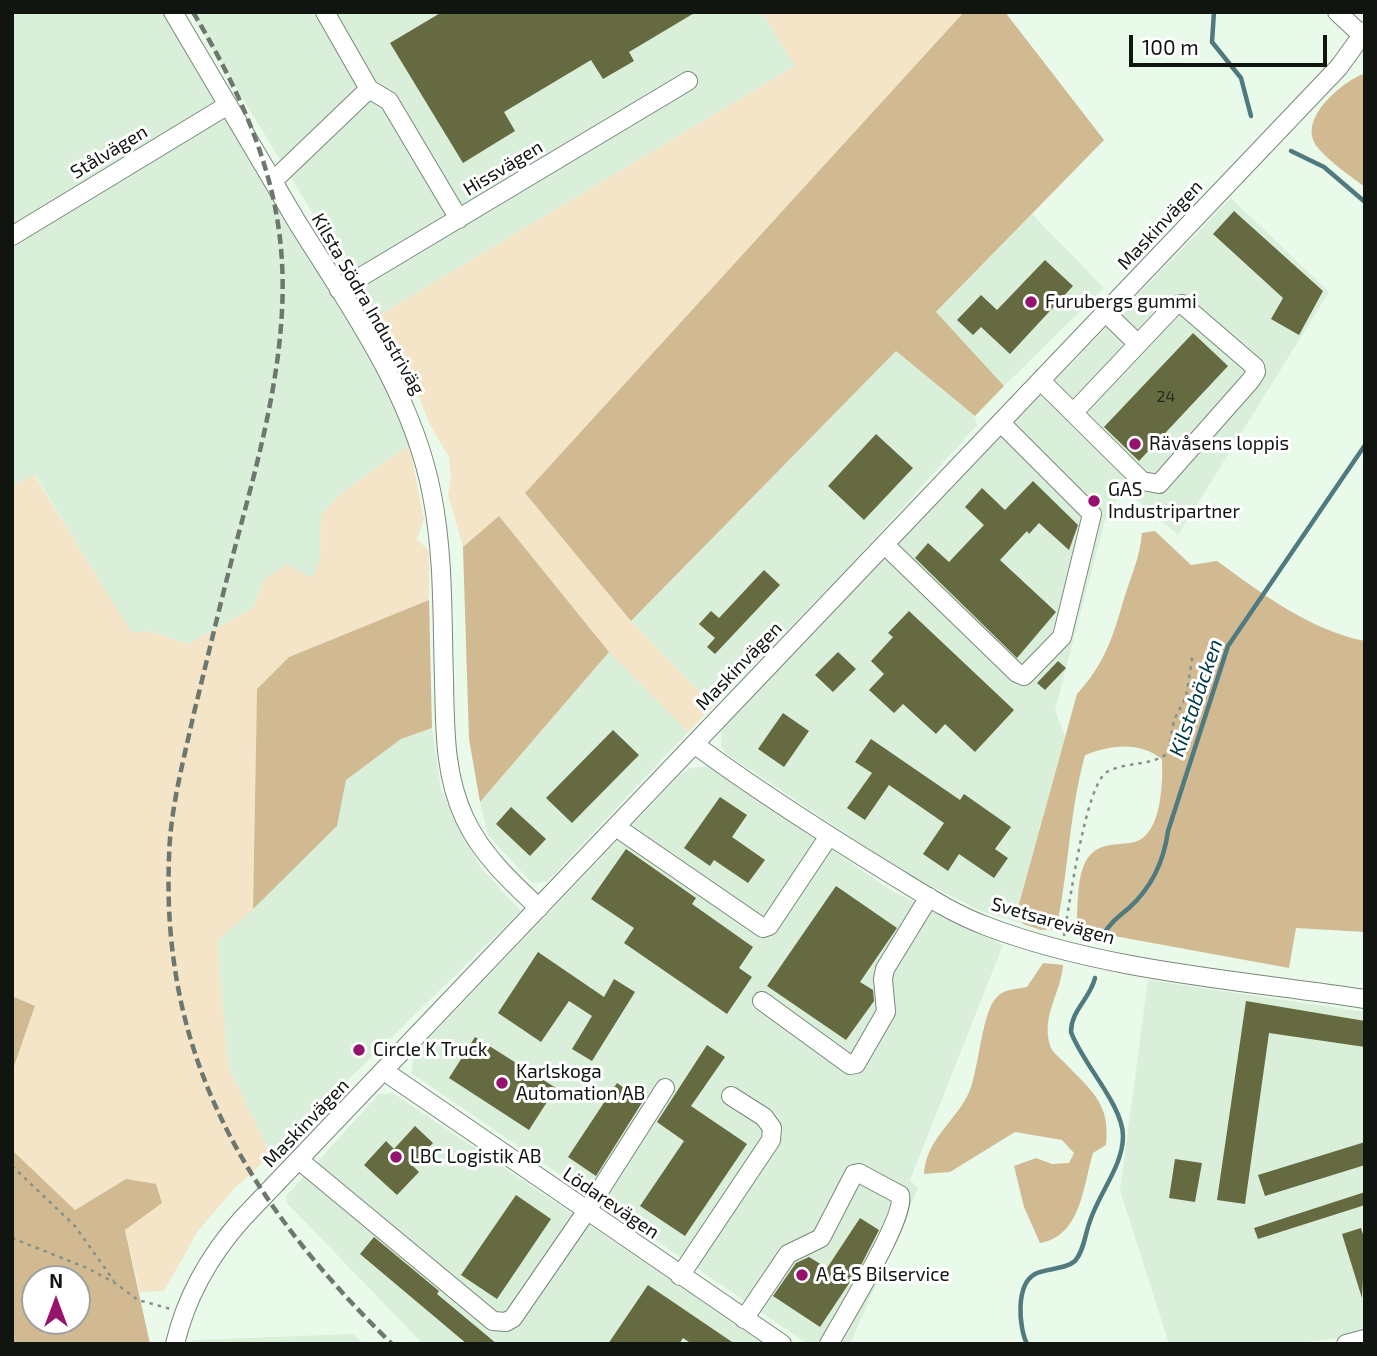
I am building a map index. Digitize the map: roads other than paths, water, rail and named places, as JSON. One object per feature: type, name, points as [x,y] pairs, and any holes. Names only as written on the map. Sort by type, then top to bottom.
[{"type":"street","name":"Kilsta Södra Industriväg","points":[[173,12],[388,372],[416,436],[432,494],[440,548],[446,744],[455,795],[476,840],[506,878],[539,908]]},
{"type":"street","points":[[325,12],[369,89],[389,102],[459,219]]},
{"type":"street","points":[[1337,12],[1364,35]]},
{"type":"street","name":"Maskinvägen","points":[[175,1344],[184,1313],[198,1283],[226,1237],[1106,313],[1339,66],[1364,35]]},
{"type":"street","name":"Hissvägen","points":[[339,290],[688,81]]},
{"type":"street","points":[[272,181],[369,89]]},
{"type":"street","name":"Stålvägen","points":[[12,236],[228,105]]},
{"type":"street","points":[[1041,381],[1073,413],[1142,481],[1159,484],[1256,372],[1255,367],[1182,304],[1174,306],[1073,413]]},
{"type":"street","points":[[1106,313],[1138,344]]},
{"type":"street","points":[[885,545],[1017,673],[1024,676],[1030,671],[1062,637],[1092,514],[1001,423]]},
{"type":"street","name":"Svetsarevägen","points":[[694,744],[829,836],[929,897],[984,925],[1062,950],[1365,999]]},
{"type":"street","points":[[616,827],[763,928],[769,926],[829,836]]},
{"type":"street","points":[[762,1001],[850,1065],[856,1064],[886,1012],[883,979],[885,969],[929,897]]},
{"type":"street","name":"Lödarevägen","points":[[384,1071],[782,1344]]},
{"type":"street","points":[[299,1160],[493,1321],[500,1323],[513,1318],[586,1212],[665,1088]]},
{"type":"street","points":[[680,1276],[771,1140],[772,1128],[764,1117],[731,1096]]},
{"type":"street","points":[[744,1318],[788,1254],[821,1238],[854,1174],[859,1173],[900,1195],[903,1202],[893,1229],[829,1344]]},
{"type":"street","points":[[1346,1344],[1365,1339]]},
{"type":"waterway","name":"Kilstabäcken","points":[[1214,12],[1212,42],[1241,78],[1251,116]]},
{"type":"waterway","name":"Kilstabäcken","points":[[1291,151],[1324,167],[1365,202]]},
{"type":"waterway","name":"Kilstabäcken","points":[[1103,935],[1144,891],[1160,863],[1228,646],[1365,445]]},
{"type":"waterway","name":"Kilstabäcken","points":[[1027,1344],[1021,1318],[1024,1287],[1035,1274],[1066,1266],[1078,1257],[1088,1226],[1115,1169],[1122,1147],[1123,1136],[1116,1111],[1071,1032],[1074,1017],[1095,978]]},
{"type":"railway","points":[[193,12],[235,90],[267,174],[279,231],[282,308],[274,385],[266,424],[193,717],[172,822],[169,858],[171,932],[181,1000],[199,1065],[225,1125],[257,1183],[297,1238],[342,1292],[392,1344]]},
{"type":"place","name":"Furubergs gummi","points":[[1031,302]]},
{"type":"place","name":"Rävåsens loppis","points":[[1135,444]]},
{"type":"place","name":"GAS Industripartner","points":[[1094,501]]},
{"type":"place","name":"Circle K Truck","points":[[359,1050]]},
{"type":"place","name":"Karlskoga Automation AB","points":[[502,1083]]},
{"type":"place","name":"LBC Logistik AB","points":[[396,1157]]},
{"type":"place","name":"A & S Bilservice","points":[[802,1275]]}]
